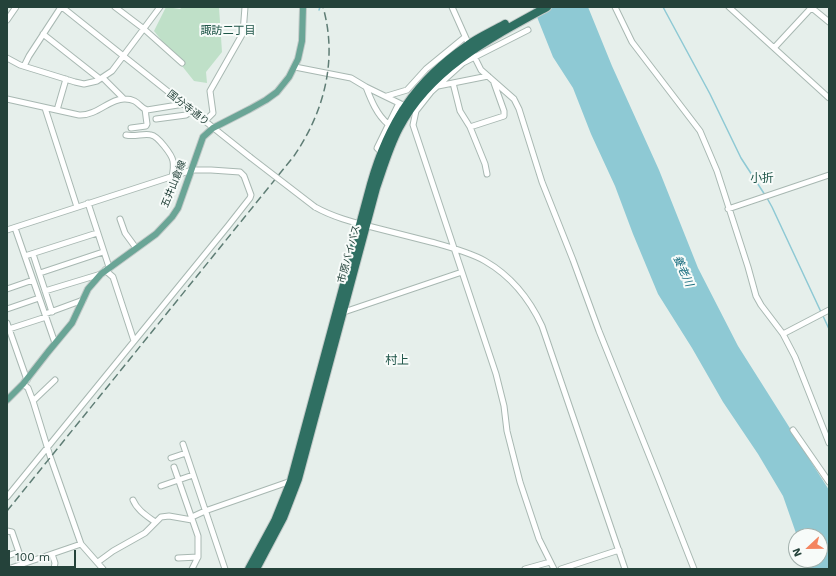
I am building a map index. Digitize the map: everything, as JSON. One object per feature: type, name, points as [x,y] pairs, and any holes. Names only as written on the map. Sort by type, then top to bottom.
[{"type":"highway","name":"市原バイパス","points":[[509,25],[535,7]]},
{"type":"highway","name":"市原バイパス","points":[[256,569],[273,538],[295,490],[344,312],[381,152],[402,104],[442,64],[509,25],[547,7]]},
{"type":"highway","name":"市原バイパス","points":[[249,569],[275,521],[291,481],[364,225],[389,151],[399,128],[423,92],[470,47]]},
{"type":"main road","name":"五井山倉線","points":[[7,400],[25,382],[55,343],[72,324],[88,289],[105,270],[156,234],[172,217],[178,208],[203,137],[213,128],[250,109],[271,96],[283,85],[295,67],[302,41],[304,7]]},
{"type":"street","points":[[7,20],[16,7]]},
{"type":"street","points":[[24,66],[43,34],[62,7]]},
{"type":"street","name":"国分寺通り","points":[[62,7],[213,128],[315,207],[333,216],[454,248],[485,261],[506,276],[517,287],[536,314],[545,334],[625,569]]},
{"type":"street","points":[[115,7],[123,10],[182,63]]},
{"type":"street","points":[[7,58],[24,66],[84,84],[102,78],[112,71],[160,7]]},
{"type":"street","points":[[205,121],[213,113],[210,91],[243,33],[245,7]]},
{"type":"street","points":[[452,7],[481,70],[514,100],[519,109],[542,182],[599,331],[660,480],[694,569]]},
{"type":"street","points":[[615,7],[627,34],[636,48],[700,131],[712,157],[756,296],[783,334],[795,357],[829,443]]},
{"type":"street","points":[[729,7],[829,97]]},
{"type":"street","points":[[774,48],[812,7],[829,22]]},
{"type":"street","points":[[470,47],[528,30]]},
{"type":"street","points":[[43,34],[102,78],[123,98]]},
{"type":"street","points":[[386,96],[407,90],[426,69],[462,41],[470,47]]},
{"type":"street","points":[[470,47],[463,63],[438,86],[416,111],[413,125],[496,374],[504,406],[507,431],[520,482],[539,539],[554,569]]},
{"type":"street","points":[[295,67],[351,78],[366,87],[402,104],[388,124],[377,148],[381,152]]},
{"type":"street","points":[[438,86],[488,76]]},
{"type":"street","points":[[57,110],[66,79]]},
{"type":"street","points":[[470,127],[504,116],[504,111],[492,80]]},
{"type":"street","points":[[453,84],[460,111],[470,127],[485,164],[487,174]]},
{"type":"street","points":[[366,87],[383,120],[388,124]]},
{"type":"street","points":[[7,99],[87,116],[123,98],[131,99],[138,102],[145,110],[147,124],[131,128]]},
{"type":"street","points":[[145,110],[184,104]]},
{"type":"street","points":[[45,108],[77,207]]},
{"type":"street","points":[[156,119],[186,115],[192,111]]},
{"type":"street","points":[[126,135],[132,136],[150,134],[155,137],[172,158],[174,163],[172,177]]},
{"type":"street","points":[[7,230],[192,170],[240,172],[244,176],[251,195],[7,497]]},
{"type":"street","points":[[728,209],[829,175]]},
{"type":"street","points":[[88,203],[104,252],[105,270],[113,278],[134,341]]},
{"type":"street","points":[[120,219],[125,233],[136,248]]},
{"type":"street","points":[[15,228],[55,343]]},
{"type":"street","points":[[25,256],[97,233]]},
{"type":"street","points":[[40,273],[104,252]]},
{"type":"street","points":[[33,254],[52,312]]},
{"type":"street","points":[[45,291],[105,270]]},
{"type":"street","points":[[344,312],[462,272]]},
{"type":"street","points":[[7,289],[33,280]]},
{"type":"street","points":[[7,309],[39,298]]},
{"type":"street","points":[[9,329],[83,300]]},
{"type":"street","points":[[783,334],[829,310]]},
{"type":"street","points":[[7,323],[25,382],[34,401],[48,448],[81,544],[102,568]]},
{"type":"street","points":[[34,401],[55,380]]},
{"type":"street","points":[[793,430],[829,482]]},
{"type":"street","points":[[182,444],[225,569]]},
{"type":"street","points":[[171,458],[186,453]]},
{"type":"street","points":[[174,467],[198,536],[198,557],[192,569]]},
{"type":"street","points":[[162,486],[193,475]]},
{"type":"street","points":[[98,562],[112,551],[152,527],[161,517],[169,516],[192,518],[205,510],[291,481]]},
{"type":"street","points":[[132,500],[140,510],[156,522]]},
{"type":"street","points":[[7,531],[12,532],[23,564]]},
{"type":"street","points":[[8,569],[81,544]]},
{"type":"street","points":[[561,569],[619,550]]},
{"type":"street","points":[[7,556],[19,552]]},
{"type":"street","points":[[52,554],[55,563],[54,569]]},
{"type":"street","points":[[178,558],[198,557]]},
{"type":"street","points":[[525,569],[550,562]]},
{"type":"green space","points":[[166,7],[180,9],[183,7],[219,7],[222,52],[206,72],[207,83],[194,81],[154,31]]},
{"type":"water","name":"養老川","points":[[533,7],[588,7],[612,66],[659,170],[698,268],[738,346],[829,490],[829,569],[808,568],[828,568],[828,528],[794,528],[783,496],[758,454],[723,402],[692,348],[658,294],[615,186],[591,134],[573,88],[553,57]]},
{"type":"waterway","points":[[663,7],[710,94],[741,158],[765,195]]},
{"type":"waterway","points":[[767,198],[821,312]]},
{"type":"waterway","points":[[823,316],[829,329]]},
{"type":"railway","points":[[7,511],[294,156],[313,122],[325,85],[329,46],[323,7]]},
{"type":"district","name":"諏訪二丁目","points":[[228,31]]},
{"type":"district","name":"小折","points":[[762,178]]},
{"type":"district","name":"村上","points":[[397,360]]}]
